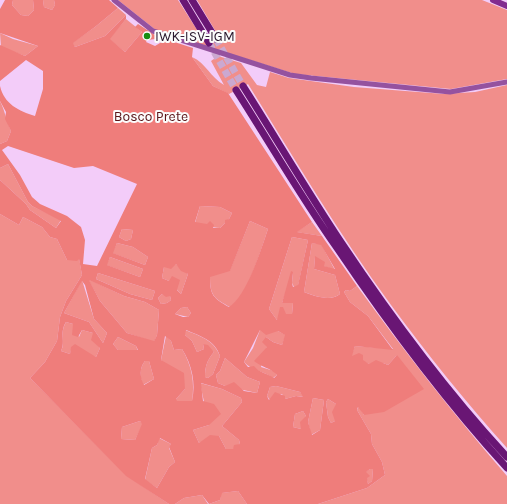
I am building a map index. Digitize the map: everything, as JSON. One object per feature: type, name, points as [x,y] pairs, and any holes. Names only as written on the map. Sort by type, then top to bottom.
[{"type":"highway","points":[[183,0],[209,43]]},
{"type":"highway","points":[[192,0],[216,39]]},
{"type":"highway","points":[[243,86],[342,243],[406,334],[444,383],[507,457]]},
{"type":"highway","points":[[236,90],[336,248],[388,321],[438,387],[507,468]]},
{"type":"main road","points":[[114,0],[153,31],[290,75],[450,92],[507,82]]},
{"type":"main road","points":[[493,0],[507,6]]},
{"type":"shaded area","points":[[13,0],[33,0],[34,10],[28,16],[21,15],[12,5]]},
{"type":"shaded area","points":[[43,0],[54,0],[55,5],[52,10],[44,7]]},
{"type":"shaded area","points":[[118,0],[178,0],[206,44],[219,37],[197,0],[482,0],[507,10],[507,79],[451,89],[295,74],[157,31]]},
{"type":"shaded area","points":[[118,8],[126,15],[105,36],[75,47],[72,43]]},
{"type":"shaded area","points":[[126,19],[142,32],[125,52],[109,39]]},
{"type":"shaded area","points":[[0,33],[13,39],[38,46],[25,56],[1,47]]},
{"type":"shaded area","points":[[218,56],[241,63],[257,85],[266,87],[270,72],[289,78],[354,87],[444,94],[475,92],[507,85],[507,448],[433,360],[372,278],[317,196],[248,84],[229,94],[213,86],[192,57],[201,63],[219,82],[224,85],[211,61]]},
{"type":"shaded area","points":[[0,101],[11,131],[7,141],[0,144]]},
{"type":"shaded area","points":[[8,164],[28,202],[32,206],[61,220],[56,228],[30,210],[26,204],[0,180],[0,168]]},
{"type":"shaded area","points":[[200,206],[220,207],[232,213],[229,219],[220,228],[195,223]]},
{"type":"shaded area","points":[[0,214],[19,225],[23,217],[42,227],[50,237],[57,239],[67,260],[79,258],[82,275],[66,301],[60,317],[57,341],[45,362],[30,378],[126,475],[169,504],[0,504]]},
{"type":"shaded area","points":[[250,221],[268,229],[258,260],[248,283],[237,301],[230,307],[216,298],[212,292],[210,276],[230,270]]},
{"type":"shaded area","points":[[312,222],[322,236],[296,232]]},
{"type":"shaded area","points":[[122,229],[133,230],[131,239],[126,241],[119,237]]},
{"type":"shaded area","points":[[292,237],[308,240],[298,286],[294,287],[292,283],[293,272],[282,303],[293,303],[292,314],[286,314],[277,320],[269,309]]},
{"type":"shaded area","points":[[117,243],[133,247],[148,257],[145,265],[112,253]]},
{"type":"shaded area","points":[[312,243],[321,244],[335,270],[323,266],[315,257],[314,269],[335,275],[340,294],[332,298],[322,298],[304,292]]},
{"type":"shaded area","points":[[110,257],[143,269],[140,277],[106,265]]},
{"type":"shaded area","points":[[176,264],[188,274],[181,294],[169,281],[162,278],[164,267]]},
{"type":"shaded area","points":[[98,273],[155,291],[152,300],[130,294],[96,279]]},
{"type":"shaded area","points":[[88,279],[124,296],[145,302],[159,310],[157,335],[154,342],[127,333],[100,301]]},
{"type":"shaded area","points":[[82,280],[94,319],[107,333],[103,343],[89,322],[64,313]]},
{"type":"shaded area","points":[[357,286],[430,383],[507,476],[507,504],[318,504],[367,488],[385,475],[382,462],[372,444],[371,434],[357,410],[359,406],[364,415],[397,355],[388,365],[383,363],[369,364],[351,356],[355,346],[393,349],[368,316],[350,302],[344,292],[346,290],[350,291]]},
{"type":"shaded area","points":[[162,294],[170,296],[171,300],[167,303],[161,304],[158,298]]},
{"type":"shaded area","points":[[187,307],[191,313],[188,317],[175,314],[181,308]]},
{"type":"shaded area","points":[[66,322],[73,324],[79,337],[82,330],[93,333],[100,348],[96,357],[71,350],[70,354],[61,351],[63,344],[63,330]]},
{"type":"shaded area","points":[[185,330],[206,339],[214,346],[220,356],[213,374],[208,378],[205,377],[206,367],[214,352],[203,344],[204,349],[197,352],[192,341],[185,335]]},
{"type":"shaded area","points":[[260,330],[278,331],[286,335],[282,345],[273,342],[266,337],[267,347],[261,367],[274,371],[277,375],[273,378],[244,362],[253,348]]},
{"type":"shaded area","points":[[166,336],[171,341],[174,350],[182,349],[188,362],[193,381],[192,402],[176,401],[185,389],[161,360]]},
{"type":"shaded area","points":[[118,337],[136,346],[138,351],[118,350],[113,344]]},
{"type":"shaded area","points":[[225,358],[247,377],[260,382],[257,393],[218,383],[216,375],[220,371]]},
{"type":"shaded area","points":[[145,361],[149,361],[154,379],[143,385],[141,373]]},
{"type":"shaded area","points":[[200,383],[222,389],[241,398],[242,402],[222,426],[239,440],[240,444],[233,449],[226,449],[219,436],[199,443],[193,430],[209,425]]},
{"type":"shaded area","points":[[276,386],[300,392],[304,397],[296,396],[285,399],[282,394],[278,394],[270,400],[267,396],[270,387]]},
{"type":"shaded area","points":[[313,398],[324,400],[320,430],[311,435],[308,422]]},
{"type":"shaded area","points":[[328,399],[336,404],[335,421],[331,423],[328,417],[326,402]]},
{"type":"shaded area","points":[[303,411],[306,416],[301,429],[293,427],[295,414]]},
{"type":"shaded area","points":[[140,421],[143,424],[135,440],[121,439],[122,427]]},
{"type":"shaded area","points":[[159,438],[171,444],[169,448],[175,462],[169,467],[157,488],[145,480],[152,448],[157,445]]},
{"type":"shaded area","points":[[373,469],[372,481],[368,484],[365,472]]},
{"type":"shaded area","points":[[238,491],[247,504],[209,504],[220,500],[221,493]]},
{"type":"shaded area","points":[[202,495],[208,504],[175,504],[184,498]]},
{"type":"green space","name":"Bosco Prete","points":[[5,0],[13,0],[12,5],[21,15],[28,16],[34,10],[33,0],[43,0],[44,7],[52,10],[55,5],[54,0],[109,0],[118,8],[73,43],[75,47],[105,36],[126,15],[126,19],[110,39],[125,52],[142,32],[135,27],[138,24],[158,37],[156,39],[147,40],[146,42],[155,46],[165,40],[168,40],[193,48],[192,57],[213,86],[228,93],[312,222],[297,232],[322,236],[357,286],[350,291],[346,290],[344,292],[350,302],[368,316],[393,350],[355,346],[352,356],[359,353],[363,355],[363,360],[369,364],[376,360],[388,365],[397,355],[424,389],[384,412],[364,415],[358,407],[357,410],[371,434],[372,444],[382,462],[385,475],[367,488],[318,504],[247,504],[238,491],[222,493],[220,500],[209,504],[202,495],[184,498],[175,504],[169,504],[126,476],[30,378],[45,362],[57,341],[60,317],[66,301],[82,275],[79,259],[77,261],[67,260],[57,239],[50,237],[42,227],[23,217],[19,225],[0,214],[0,180],[26,204],[30,210],[56,228],[61,221],[32,206],[28,202],[8,164],[0,168],[0,144],[7,141],[11,131],[5,119],[6,112],[0,101],[0,86],[5,98],[13,106],[23,112],[35,116],[43,89],[43,71],[26,60],[0,81],[0,45],[25,56],[38,46],[0,33],[0,9]],"holes":[[[8,146],[74,168],[93,166],[137,184],[97,266],[83,264],[85,240],[81,227],[67,216],[40,204],[32,197],[20,175],[2,150]],[[200,206],[220,207],[232,213],[229,219],[225,220],[225,223],[220,228],[213,228],[214,225],[210,221],[207,224],[195,222]],[[250,221],[268,229],[253,271],[242,293],[236,301],[229,307],[216,298],[211,288],[210,277],[230,271]],[[122,229],[133,230],[131,239],[126,241],[119,237]],[[292,237],[308,240],[298,285],[293,287],[293,272],[291,271],[282,303],[293,303],[292,314],[286,314],[283,307],[280,307],[277,320],[269,309]],[[117,243],[133,247],[148,257],[145,265],[113,253]],[[312,243],[321,245],[335,269],[324,266],[325,262],[315,256],[314,269],[335,275],[340,294],[332,298],[304,292]],[[110,257],[143,269],[140,277],[107,265]],[[176,264],[181,271],[188,274],[181,294],[177,290],[180,280],[172,276],[169,281],[162,278],[164,267],[171,269]],[[98,273],[155,291],[152,300],[130,294],[96,279]],[[89,280],[124,296],[145,302],[159,310],[157,335],[154,341],[127,333],[100,301]],[[82,281],[85,285],[94,319],[107,333],[103,343],[89,322],[64,313]],[[162,294],[166,297],[170,296],[171,300],[167,303],[161,304],[158,298]],[[187,307],[191,313],[188,317],[183,317],[175,314],[181,308]],[[66,322],[73,324],[72,335],[78,337],[82,330],[93,333],[91,340],[100,348],[96,357],[75,344],[71,347],[70,354],[61,351],[63,344],[63,330]],[[186,330],[211,342],[218,351],[220,356],[213,374],[208,378],[205,377],[206,367],[214,352],[208,345],[203,344],[204,349],[197,352],[192,341],[185,335]],[[260,330],[266,335],[278,331],[285,335],[282,345],[273,342],[266,337],[262,342],[267,347],[254,361],[277,375],[274,378],[254,366],[248,367],[244,362]],[[165,336],[171,341],[174,350],[182,349],[191,368],[194,388],[192,401],[177,401],[176,399],[185,389],[184,373],[161,360]],[[118,337],[136,346],[138,350],[118,350],[113,344]],[[225,358],[247,377],[260,382],[257,393],[244,391],[234,382],[225,386],[218,383],[216,375],[220,371]],[[145,361],[149,361],[154,379],[144,385],[141,373],[143,364]],[[201,383],[222,389],[241,398],[242,402],[222,426],[239,440],[240,444],[234,445],[233,449],[226,449],[219,436],[210,435],[199,443],[193,430],[209,425],[221,414],[214,404],[203,401]],[[276,386],[300,392],[303,397],[296,396],[285,399],[285,396],[275,392],[269,400],[267,396],[270,387]],[[313,398],[324,400],[320,430],[312,435],[308,422]],[[328,399],[336,404],[332,412],[335,421],[331,423],[328,417],[326,402]],[[303,411],[306,416],[300,422],[301,429],[293,427],[295,414]],[[140,421],[142,424],[135,440],[121,439],[122,427]],[[160,438],[171,444],[169,447],[175,462],[169,467],[157,488],[145,479],[152,448],[157,445]],[[373,469],[372,481],[368,484],[367,478],[370,476],[366,472]]]},
{"type":"tunnel","points":[[216,39],[243,86]]},
{"type":"tunnel","points":[[209,43],[236,90]]},
{"type":"place","name":"IWK-ISV-IGM","points":[[147,36]]}]
